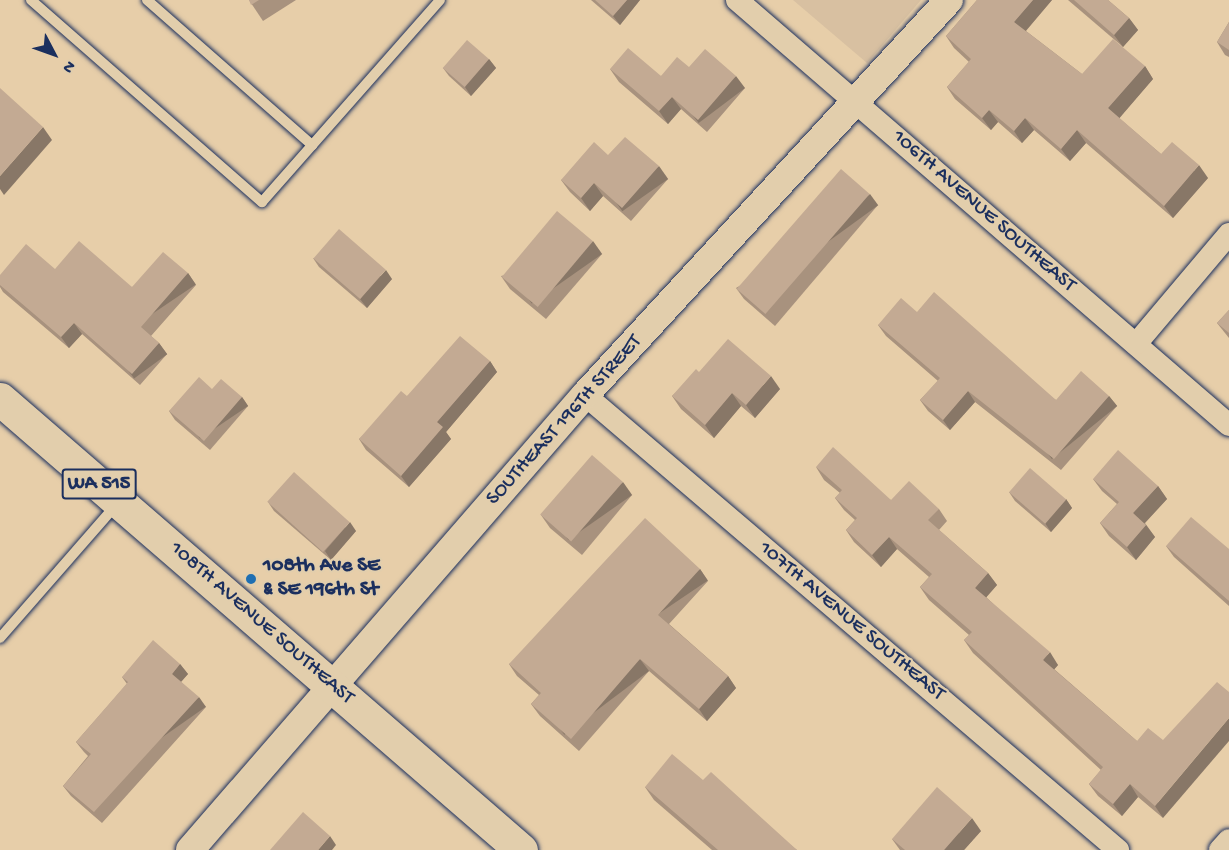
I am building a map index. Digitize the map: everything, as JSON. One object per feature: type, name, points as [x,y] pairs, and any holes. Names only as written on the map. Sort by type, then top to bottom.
[{"type":"main road","name":"108TH AVENUE SOUTHEAST","points":[[0,399],[520,850]]},
{"type":"street","name":"106TH AVENUE SOUTHEAST","points":[[737,0],[1229,425]]},
{"type":"street","name":"SOUTHEAST 196TH STREET","points":[[190,850],[585,395],[857,103],[949,0]]},
{"type":"street","points":[[1136,344],[1229,234]]},
{"type":"street","name":"107TH AVENUE SOUTHEAST","points":[[585,395],[1118,850]]},
{"type":"street","points":[[1220,850],[1229,840]]},
{"type":"lane","points":[[31,0],[262,202],[440,0]]},
{"type":"lane","points":[[147,0],[312,145]]},
{"type":"lane","points":[[0,638],[119,501]]},
{"type":"shaded area","points":[[793,0],[921,0],[867,63]]},
{"type":"building","points":[[249,0],[259,0],[251,5]]},
{"type":"building","points":[[595,0],[627,0],[613,16]]},
{"type":"building","points":[[977,0],[1033,0],[1014,22],[1082,74],[1113,39],[1145,66],[1108,108],[1161,154],[1172,142],[1199,165],[1164,206],[1077,130],[1061,149],[1025,118],[1014,131],[989,110],[982,118],[947,87],[971,59],[946,36]]},
{"type":"building","points":[[1074,0],[1108,0],[1129,18],[1114,35]]},
{"type":"building","points":[[1229,22],[1229,50],[1217,42]]},
{"type":"building","points":[[467,40],[489,59],[465,87],[443,68]]},
{"type":"building","points":[[628,48],[661,76],[677,57],[689,67],[705,49],[736,76],[698,120],[672,97],[659,111],[610,69]]},
{"type":"building","points":[[0,88],[43,127],[0,176]]},
{"type":"building","points":[[625,137],[659,166],[622,208],[594,183],[581,198],[561,180],[594,142],[608,155]]},
{"type":"building","points":[[841,169],[870,194],[765,314],[737,289]]},
{"type":"building","points":[[557,211],[593,241],[538,307],[502,277]]},
{"type":"building","points":[[339,229],[386,270],[360,299],[313,258]]},
{"type":"building","points":[[79,241],[132,287],[163,252],[188,273],[141,327],[159,343],[132,374],[74,323],[61,337],[0,285],[0,275],[26,244],[55,269]]},
{"type":"building","points":[[934,292],[1056,400],[1081,371],[1109,396],[1054,459],[968,391],[943,420],[920,400],[940,378],[878,325],[901,298],[917,312]]},
{"type":"building","points":[[1229,310],[1229,333],[1217,323]]},
{"type":"building","points":[[460,336],[490,361],[437,422],[443,427],[401,476],[359,439],[401,391],[407,396]]},
{"type":"building","points":[[728,339],[771,376],[746,405],[732,393],[705,425],[672,396],[696,369],[699,372]]},
{"type":"building","points":[[199,377],[212,389],[221,379],[242,397],[204,441],[169,411]]},
{"type":"building","points":[[833,447],[891,500],[909,481],[939,509],[928,520],[988,573],[975,588],[1050,652],[1043,660],[1137,741],[1148,728],[1163,740],[1217,682],[1229,692],[1229,718],[1155,806],[1130,784],[1113,804],[1089,784],[1103,767],[964,640],[972,632],[920,587],[932,574],[889,537],[872,555],[846,530],[857,518],[835,498],[842,490],[816,467]]},
{"type":"building","points":[[1118,450],[1158,486],[1133,513],[1146,525],[1127,547],[1100,523],[1119,502],[1093,479]]},
{"type":"building","points":[[592,455],[623,482],[571,542],[540,515]]},
{"type":"building","points":[[1030,468],[1066,499],[1045,524],[1009,492]]},
{"type":"building","points":[[294,472],[350,522],[323,552],[267,502]]},
{"type":"building","points":[[1191,517],[1229,549],[1229,601],[1166,546]]},
{"type":"building","points":[[645,518],[700,569],[658,615],[728,676],[699,709],[640,659],[571,739],[531,704],[541,693],[509,664]]},
{"type":"building","points":[[153,640],[180,664],[172,674],[199,697],[94,812],[63,786],[91,754],[76,742],[128,682],[122,677]]},
{"type":"building","points":[[672,754],[703,780],[711,772],[797,850],[718,850],[645,787]]},
{"type":"building","points":[[937,787],[972,818],[944,850],[905,850],[892,839]]},
{"type":"building","points":[[303,812],[330,836],[318,850],[270,850]]},
{"type":"place","name":"108th Ave SE & SE 196th St","points":[[251,579]]}]
